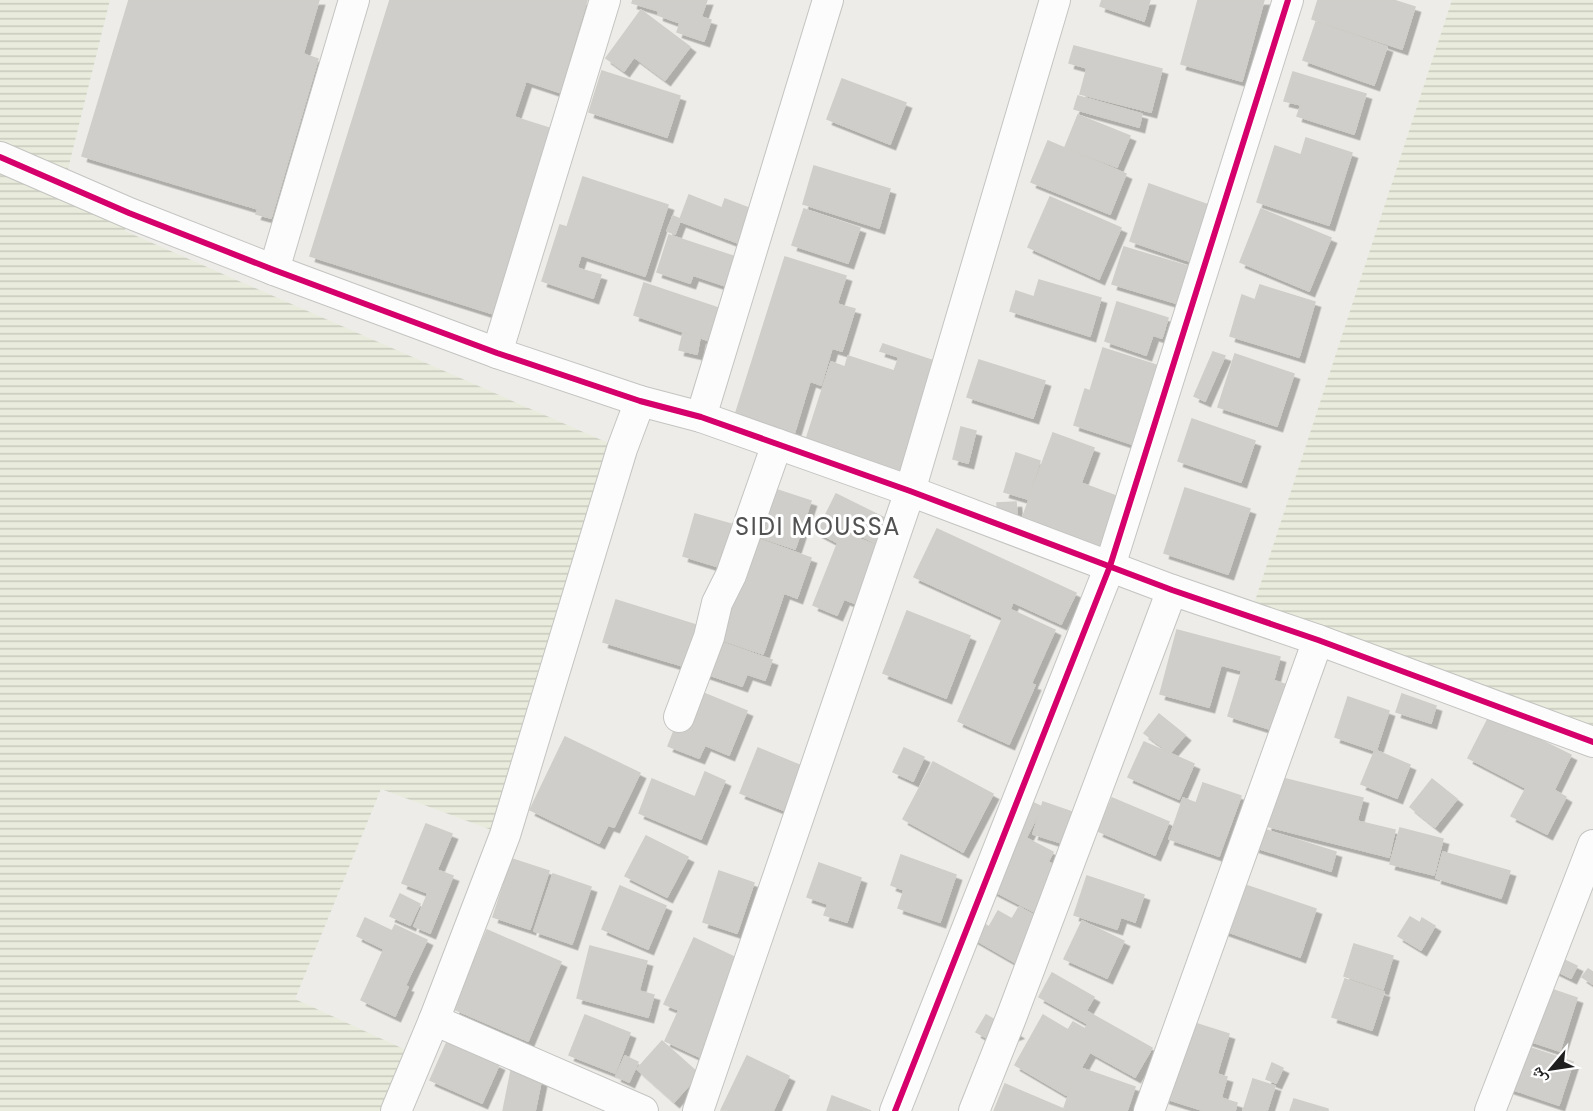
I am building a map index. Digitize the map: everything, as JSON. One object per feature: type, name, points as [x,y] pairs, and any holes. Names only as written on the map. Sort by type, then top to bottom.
[{"type":"street","points":[[274,270],[354,0]]},
{"type":"street","points":[[497,353],[605,0]]},
{"type":"street","points":[[700,417],[828,0]]},
{"type":"street","points":[[698,1111],[910,491],[1055,0]]},
{"type":"street","points":[[895,1111],[1110,566],[1288,0]]},
{"type":"street","points":[[0,157],[129,213],[497,353],[640,400],[700,417],[910,491],[1172,590],[1318,640],[1593,742]]},
{"type":"street","points":[[396,1111],[434,1020],[505,835],[622,449],[640,400]]},
{"type":"street","points":[[679,717],[708,637],[717,603],[730,575],[777,444]]},
{"type":"street","points":[[974,1111],[1016,1007],[1172,590]]},
{"type":"street","points":[[1149,1111],[1318,640]]},
{"type":"street","points":[[1490,1111],[1593,845]]},
{"type":"street","points":[[434,1020],[643,1111]]},
{"type":"green space","points":[[0,0],[110,0],[64,185],[129,213],[125,231],[622,449],[505,835],[381,789],[295,999],[419,1056],[396,1111],[0,1111]]},
{"type":"green space","points":[[1452,0],[1593,0],[1593,742],[1250,616]]},
{"type":"building","points":[[129,0],[319,0],[303,54],[318,59],[271,218],[256,214],[258,209],[82,156]]},
{"type":"building","points":[[390,0],[587,0],[568,63],[571,64],[562,93],[526,81],[514,117],[552,129],[494,314],[310,256]]},
{"type":"building","points":[[633,0],[707,0],[701,17],[711,20],[704,41],[677,32],[680,23],[658,15],[659,11],[632,3]]},
{"type":"building","points":[[1102,0],[1150,0],[1144,21],[1100,6]]},
{"type":"building","points":[[1198,0],[1264,0],[1242,81],[1181,64]]},
{"type":"building","points":[[1318,0],[1393,0],[1415,7],[1402,49],[1312,19]]},
{"type":"building","points":[[641,10],[690,47],[665,80],[634,57],[624,71],[606,58]]},
{"type":"building","points":[[1316,22],[1387,47],[1374,85],[1303,60]]},
{"type":"building","points":[[1074,46],[1162,69],[1151,112],[1080,94],[1087,68],[1069,63]]},
{"type":"building","points":[[602,71],[680,96],[667,137],[589,112]]},
{"type":"building","points":[[1293,72],[1366,94],[1354,134],[1297,116],[1301,105],[1284,101]]},
{"type":"building","points":[[842,79],[906,103],[890,144],[827,119]]},
{"type":"building","points":[[1078,96],[1142,114],[1139,127],[1074,109]]},
{"type":"building","points":[[1078,115],[1130,136],[1117,167],[1065,147]]},
{"type":"building","points":[[1306,138],[1352,153],[1329,225],[1257,202],[1275,146],[1301,155]]},
{"type":"building","points":[[1048,141],[1126,174],[1110,214],[1031,182]]},
{"type":"building","points":[[814,166],[890,189],[879,228],[803,204]]},
{"type":"building","points":[[583,177],[668,205],[645,276],[581,255],[577,268],[601,275],[593,298],[542,281],[560,225],[567,227]]},
{"type":"building","points":[[1149,184],[1214,207],[1195,263],[1130,241]]},
{"type":"building","points":[[689,195],[722,208],[725,199],[770,216],[757,250],[680,221],[675,234],[667,231],[673,216],[680,219]]},
{"type":"building","points":[[1050,197],[1121,228],[1099,279],[1028,247]]},
{"type":"building","points":[[804,209],[860,228],[848,263],[792,245]]},
{"type":"building","points":[[1261,209],[1331,238],[1309,291],[1240,262]]},
{"type":"building","points":[[669,235],[751,262],[741,291],[693,275],[690,283],[657,272]]},
{"type":"building","points":[[1124,247],[1197,269],[1186,306],[1112,284]]},
{"type":"building","points":[[785,257],[846,276],[837,304],[855,309],[842,351],[832,348],[821,385],[810,381],[791,444],[732,425]]},
{"type":"building","points":[[1039,280],[1101,298],[1090,336],[1010,311],[1016,291],[1034,297]]},
{"type":"building","points":[[644,283],[730,312],[719,344],[634,315]]},
{"type":"building","points":[[1260,285],[1315,302],[1299,357],[1230,336],[1242,295],[1255,300]]},
{"type":"building","points":[[1117,302],[1168,318],[1162,338],[1153,335],[1146,355],[1105,341]]},
{"type":"building","points":[[683,333],[700,337],[697,354],[679,350]]},
{"type":"building","points":[[883,344],[943,364],[905,480],[804,446],[831,362],[845,367],[848,356],[894,371],[899,357],[880,351]]},
{"type":"building","points":[[1103,348],[1162,367],[1138,446],[1074,425],[1085,389],[1090,391]]},
{"type":"building","points":[[1213,352],[1225,356],[1205,401],[1194,396]]},
{"type":"building","points":[[1235,354],[1294,374],[1277,426],[1218,407]]},
{"type":"building","points":[[979,360],[1045,381],[1033,418],[967,397]]},
{"type":"building","points":[[1192,419],[1255,441],[1241,482],[1178,461]]},
{"type":"building","points":[[961,427],[976,431],[968,463],[953,459]]},
{"type":"building","points":[[1053,433],[1094,448],[1081,483],[1132,502],[1113,552],[1022,519]]},
{"type":"building","points":[[1016,453],[1040,461],[1028,499],[1004,492]]},
{"type":"building","points":[[756,483],[811,501],[795,549],[740,530]]},
{"type":"building","points":[[1185,488],[1250,509],[1228,574],[1164,553]]},
{"type":"building","points":[[836,494],[905,528],[894,552],[845,528],[838,543],[817,532]]},
{"type":"building","points":[[1016,502],[1017,515],[998,517],[997,503]]},
{"type":"building","points":[[695,514],[731,524],[719,567],[683,556]]},
{"type":"building","points":[[937,529],[1076,593],[1061,624],[1013,602],[1006,619],[914,577]]},
{"type":"building","points":[[842,532],[885,549],[862,606],[844,599],[837,615],[813,605]]},
{"type":"building","points":[[747,535],[811,558],[797,598],[784,593],[763,654],[711,636]]},
{"type":"building","points":[[616,600],[696,625],[683,666],[603,642]]},
{"type":"building","points":[[1007,608],[1055,630],[1031,684],[1035,685],[1009,744],[958,721]]},
{"type":"building","points":[[907,611],[970,636],[946,698],[883,673]]},
{"type":"building","points":[[1177,630],[1280,657],[1274,679],[1221,665],[1209,707],[1160,694]]},
{"type":"building","points":[[712,639],[772,660],[765,680],[747,674],[742,686],[701,672]]},
{"type":"building","points":[[1242,670],[1293,687],[1279,732],[1228,716]]},
{"type":"building","points":[[691,688],[747,711],[729,755],[705,745],[699,758],[668,746]]},
{"type":"building","points":[[1402,694],[1436,706],[1431,723],[1396,712]]},
{"type":"building","points":[[1348,697],[1389,711],[1376,751],[1335,737]]},
{"type":"building","points":[[1159,714],[1185,735],[1170,753],[1144,733]]},
{"type":"building","points":[[1490,715],[1571,755],[1554,790],[1566,797],[1547,834],[1511,816],[1526,788],[1468,758]]},
{"type":"building","points":[[565,737],[640,773],[614,827],[608,825],[599,843],[530,810]]},
{"type":"building","points":[[1144,742],[1194,764],[1179,799],[1128,777]]},
{"type":"building","points":[[758,748],[804,767],[786,811],[740,793]]},
{"type":"building","points":[[904,748],[924,757],[913,781],[893,772]]},
{"type":"building","points":[[1375,750],[1410,765],[1397,798],[1361,784]]},
{"type":"building","points":[[933,762],[993,794],[963,852],[903,819]]},
{"type":"building","points":[[705,772],[725,781],[701,839],[639,813],[652,779],[695,797]]},
{"type":"building","points":[[1278,777],[1363,798],[1357,821],[1395,830],[1389,857],[1266,826]]},
{"type":"building","points":[[1432,779],[1457,799],[1435,827],[1410,807]]},
{"type":"building","points":[[1203,783],[1241,796],[1219,856],[1169,839],[1183,798],[1196,803]]},
{"type":"building","points":[[1112,798],[1169,822],[1155,855],[1098,831]]},
{"type":"building","points":[[1026,799],[1042,807],[1026,838],[1053,852],[1048,862],[1073,875],[1050,920],[982,885]]},
{"type":"building","points":[[1043,802],[1072,812],[1062,843],[1033,834]]},
{"type":"building","points":[[426,824],[452,834],[437,870],[453,876],[430,933],[414,926],[428,893],[402,883]]},
{"type":"building","points":[[1260,828],[1336,852],[1331,871],[1254,847]]},
{"type":"building","points":[[1400,828],[1443,839],[1434,875],[1390,864]]},
{"type":"building","points":[[646,836],[688,857],[667,897],[625,876]]},
{"type":"building","points":[[1443,852],[1510,871],[1501,898],[1436,878]]},
{"type":"building","points":[[901,855],[956,875],[940,922],[898,908],[904,890],[891,885]]},
{"type":"building","points":[[512,859],[549,871],[530,929],[493,917]]},
{"type":"building","points":[[819,863],[861,878],[847,922],[824,915],[828,904],[807,897]]},
{"type":"building","points":[[719,871],[754,883],[737,933],[703,922]]},
{"type":"building","points":[[553,874],[591,887],[572,944],[534,931]]},
{"type":"building","points":[[1087,876],[1144,895],[1135,922],[1121,917],[1117,929],[1074,915]]},
{"type":"building","points":[[1239,883],[1316,909],[1300,957],[1223,930]]},
{"type":"building","points":[[620,886],[666,906],[648,949],[602,929]]},
{"type":"building","points":[[400,894],[420,904],[410,925],[390,916]]},
{"type":"building","points":[[1019,907],[1053,926],[1028,970],[962,932],[971,916],[989,927],[998,911],[1012,919]]},
{"type":"building","points":[[1410,917],[1420,923],[1422,918],[1435,926],[1421,950],[1398,936]]},
{"type":"building","points":[[365,918],[392,931],[395,925],[427,940],[405,986],[408,987],[395,1016],[361,1000],[384,949],[357,936]]},
{"type":"building","points":[[1082,921],[1124,941],[1107,978],[1064,959]]},
{"type":"building","points":[[487,930],[561,962],[528,1041],[454,1009]]},
{"type":"building","points":[[694,938],[745,962],[702,1058],[665,1041],[679,1010],[664,1004]]},
{"type":"building","points":[[1354,944],[1393,956],[1383,989],[1344,976]]},
{"type":"building","points":[[590,946],[647,961],[639,991],[654,995],[648,1017],[577,998]]},
{"type":"building","points":[[1554,955],[1577,966],[1571,978],[1548,967]]},
{"type":"building","points":[[1588,969],[1593,972],[1593,984],[1582,977]]},
{"type":"building","points":[[1052,973],[1094,997],[1086,1011],[1152,1048],[1135,1077],[1090,1052],[1066,1095],[1015,1065],[1043,1015],[1068,1030],[1073,1022],[1085,1029],[1088,1024],[1039,997]]},
{"type":"building","points":[[1345,979],[1384,992],[1372,1030],[1332,1017]]},
{"type":"building","points":[[1539,985],[1577,998],[1560,1051],[1521,1038]]},
{"type":"building","points":[[585,1015],[630,1033],[615,1073],[569,1055]]},
{"type":"building","points":[[986,1015],[1018,1033],[994,1042],[976,1032]]},
{"type":"building","points":[[1188,1021],[1229,1034],[1217,1074],[1227,1077],[1221,1098],[1237,1103],[1235,1111],[1205,1111],[1164,1098]]},
{"type":"building","points":[[662,1041],[699,1074],[674,1102],[637,1069]]},
{"type":"building","points":[[447,1042],[499,1065],[482,1103],[430,1080]]},
{"type":"building","points":[[1519,1044],[1573,1062],[1559,1105],[1505,1087]]},
{"type":"building","points":[[625,1056],[638,1062],[629,1082],[616,1076]]},
{"type":"building","points":[[747,1056],[789,1076],[773,1111],[721,1110]]},
{"type":"building","points":[[1272,1063],[1283,1068],[1276,1083],[1266,1079]]},
{"type":"building","points":[[512,1066],[543,1072],[535,1111],[503,1111]]},
{"type":"building","points":[[1078,1067],[1135,1087],[1127,1111],[1063,1111]]},
{"type":"building","points":[[1253,1079],[1275,1086],[1267,1111],[1243,1111]]},
{"type":"building","points":[[1005,1084],[1066,1110],[1066,1111],[994,1111]]},
{"type":"building","points":[[832,1096],[871,1111],[827,1111]]},
{"type":"building","points":[[1294,1099],[1328,1109],[1328,1111],[1290,1111]]},
{"type":"cycle path","points":[[895,1111],[1110,566],[1288,0]]},
{"type":"cycle path","points":[[0,157],[129,213],[497,353],[640,401],[701,417],[910,491],[1172,590],[1318,640],[1593,742]]},
{"type":"district","name":"SIDI MOUSSA","points":[[818,526]]}]
